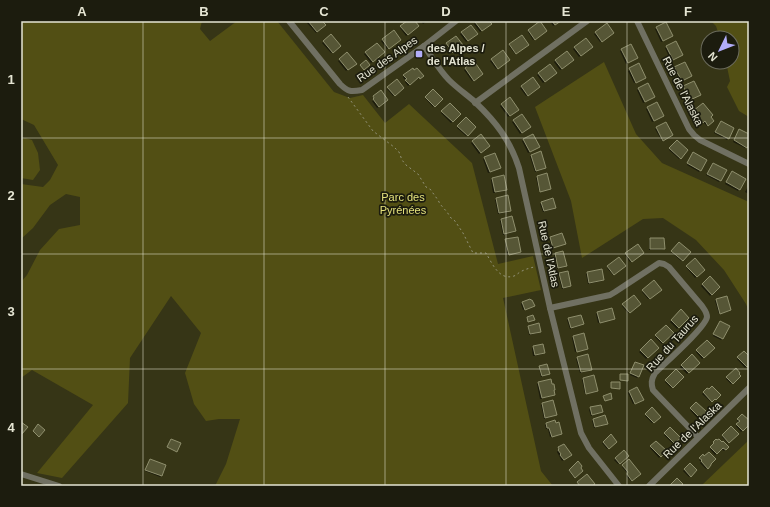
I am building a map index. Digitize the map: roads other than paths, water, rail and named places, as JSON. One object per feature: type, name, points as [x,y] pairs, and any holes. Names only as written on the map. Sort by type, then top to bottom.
[{"type":"street","name":"Rue des Alpes","points":[[289,21],[340,84],[346,90],[354,92],[362,90],[424,46],[456,21]]},
{"type":"street","points":[[476,103],[587,21]]},
{"type":"street","name":"Rue de l'Alaska","points":[[637,21],[689,129],[700,140],[749,164]]},
{"type":"street","name":"Rue de l'Atlas","points":[[424,46],[448,79],[476,103],[498,127],[509,142],[516,157],[542,266],[550,308],[582,433],[589,448],[619,486]]},
{"type":"street","name":"Rue du Taurus","points":[[550,308],[610,295],[659,263],[669,267],[706,311],[707,318],[700,329],[655,374],[651,382],[653,390],[698,437]]},
{"type":"street","name":"Rue de l'Alaska","points":[[649,486],[749,388]]},
{"type":"street","points":[[21,474],[59,486]]},
{"type":"place","name":"des Alpes / de l'Atlas","points":[[419,54]]},
{"type":"park label","name":"Parc des Pyrénées","points":[[403,203]]}]
